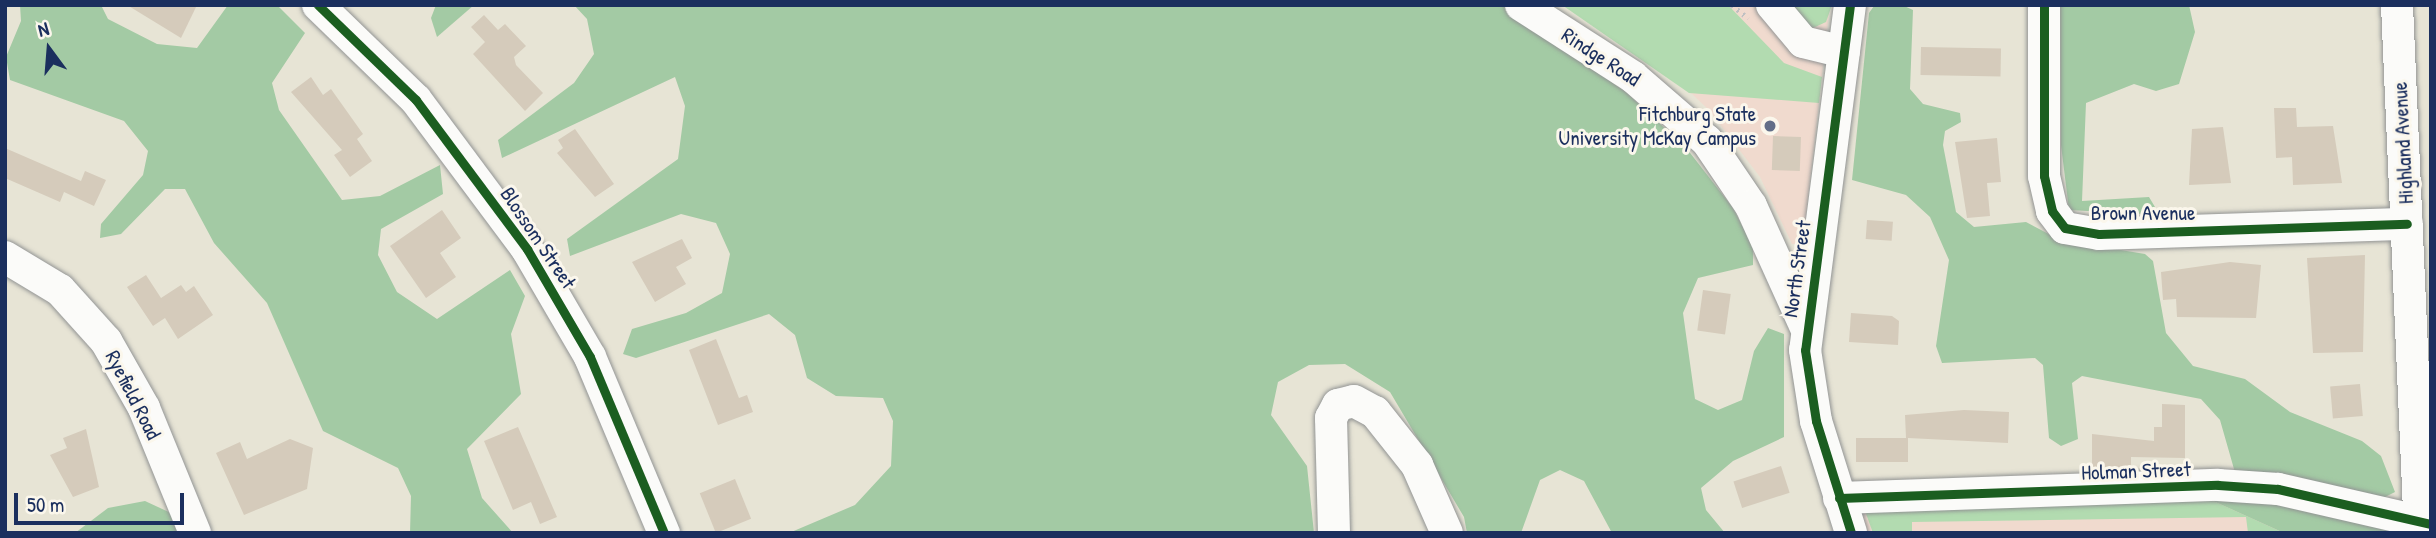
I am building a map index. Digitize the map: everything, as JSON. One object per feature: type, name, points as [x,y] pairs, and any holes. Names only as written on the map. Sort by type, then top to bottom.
[{"type":"street","name":"Blossom Street","points":[[318,5],[416,100],[527,249],[590,357],[664,533]]},
{"type":"street","name":"Rindge Road","points":[[1521,5],[1633,76],[1707,141],[1751,206],[1805,328]]},
{"type":"street","points":[[1772,5],[1803,42],[1844,52]]},
{"type":"street","name":"North Street","points":[[1850,5],[1805,328],[1816,421],[1851,533]]},
{"type":"street","name":"Brown Avenue","points":[[2044,5],[2045,176],[2052,211],[2065,228],[2099,234],[2407,224]]},
{"type":"street","name":"Highland Avenue","points":[[2397,5],[2423,526]]},
{"type":"street","name":"Ryefield Road","points":[[5,257],[60,290],[106,341],[144,408],[195,533]]},
{"type":"street","points":[[1334,533],[1331,418],[1338,405],[1354,401],[1374,412],[1417,465],[1447,533]]},
{"type":"street","name":"Holman Street","points":[[1839,498],[2228,486],[2278,489],[2423,526]]},
{"type":"shaded area","name":"Fitchburg State University McKay Campus","points":[[1568,5],[1830,5],[1803,244],[1792,244],[1760,177],[1709,110],[1675,78]]},
{"type":"shaded area","points":[[2218,485],[2431,533],[1851,533],[1857,498]]},
{"type":"green space","points":[[20,5],[101,5],[108,19],[157,44],[197,48],[228,5],[277,5],[305,33],[272,83],[279,110],[342,200],[380,196],[440,165],[443,194],[381,229],[378,255],[397,292],[437,319],[510,270],[525,296],[511,334],[521,394],[467,449],[482,498],[513,533],[410,533],[411,496],[398,468],[323,431],[267,303],[214,243],[185,189],[165,189],[121,234],[100,238],[101,224],[143,175],[148,151],[124,121],[10,80],[6,57],[21,21]]},
{"type":"green space","points":[[436,5],[474,5],[437,37],[431,18]]},
{"type":"green space","points":[[574,5],[1502,5],[1627,93],[1687,149],[1733,208],[1753,247],[1753,265],[1698,278],[1683,313],[1695,399],[1718,410],[1742,400],[1754,351],[1768,328],[1784,334],[1784,437],[1733,461],[1701,488],[1706,510],[1725,533],[1612,533],[1584,481],[1560,470],[1540,480],[1521,533],[1467,533],[1464,517],[1390,392],[1345,364],[1309,365],[1278,382],[1271,415],[1307,466],[1314,533],[789,533],[855,505],[891,466],[893,421],[883,398],[836,396],[807,378],[795,335],[769,314],[636,358],[623,354],[632,329],[686,313],[722,293],[730,254],[716,223],[681,214],[570,256],[567,239],[678,159],[685,106],[675,77],[502,158],[498,140],[574,83],[594,54],[587,19]]},
{"type":"green space","points":[[1562,5],[1728,5],[1784,63],[1822,77],[1819,103],[1689,93]]},
{"type":"green space","points":[[1791,5],[1832,5],[1826,22],[1813,28],[1801,27]]},
{"type":"green space","points":[[1902,5],[1913,10],[1910,89],[1923,104],[1960,113],[1961,122],[1945,131],[1943,145],[1956,212],[1974,227],[2026,222],[2060,240],[2145,254],[2153,261],[2166,333],[2193,366],[2245,379],[2290,412],[2362,441],[2381,456],[2395,492],[2383,498],[2236,476],[2220,420],[2201,399],[2082,376],[2072,383],[2078,439],[2061,446],[2049,438],[2043,365],[2035,358],[1942,363],[1936,346],[1949,260],[1930,217],[1906,195],[1852,180],[1869,13],[1874,6]]},
{"type":"green space","points":[[2060,5],[2189,5],[2195,32],[2179,84],[2156,91],[2134,84],[2086,103],[2082,201],[2149,197],[2155,207],[2143,214],[2069,210],[2061,145]]},
{"type":"green space","points":[[2211,500],[2284,533],[2248,533],[2246,517],[1912,522],[1912,533],[1873,533],[1865,511]]},
{"type":"green space","points":[[2211,500],[2261,500],[2404,533],[2284,533]]},
{"type":"green space","points":[[145,501],[173,514],[179,533],[75,533],[108,508]]},
{"type":"building","points":[[127,5],[197,5],[181,38]]},
{"type":"building","points":[[484,15],[498,30],[505,24],[526,46],[514,57],[516,65],[543,93],[525,111],[473,54],[485,42],[471,27]]},
{"type":"building","points":[[1921,47],[2001,48],[2000,76],[1921,75]]},
{"type":"building","points":[[311,77],[323,95],[331,89],[363,134],[357,139],[372,161],[350,177],[334,155],[342,150],[291,92]]},
{"type":"building","points":[[2274,108],[2296,108],[2297,127],[2333,126],[2342,183],[2293,185],[2292,157],[2276,158]]},
{"type":"building","points":[[2223,127],[2231,183],[2189,185],[2192,129]]},
{"type":"building","points":[[575,129],[614,184],[595,197],[557,153],[563,148],[558,140]]},
{"type":"building","points":[[1773,136],[1801,137],[1800,171],[1772,170]]},
{"type":"building","points":[[1997,138],[2001,182],[1987,183],[1990,216],[1967,218],[1955,142]]},
{"type":"building","points":[[5,148],[81,181],[85,171],[106,180],[94,206],[64,192],[60,202],[5,178]]},
{"type":"building","points":[[442,210],[461,238],[440,253],[456,277],[426,298],[390,246]]},
{"type":"building","points":[[1867,220],[1893,222],[1892,241],[1866,239]]},
{"type":"building","points":[[682,239],[692,258],[676,267],[686,284],[655,302],[632,262]]},
{"type":"building","points":[[2365,255],[2363,352],[2313,353],[2307,258]]},
{"type":"building","points":[[2230,262],[2261,265],[2256,318],[2177,317],[2176,299],[2163,300],[2161,272]]},
{"type":"building","points":[[146,275],[161,298],[181,285],[186,292],[194,286],[213,315],[178,339],[165,318],[153,326],[127,287]]},
{"type":"building","points":[[1703,290],[1731,294],[1725,334],[1697,331]]},
{"type":"building","points":[[1851,313],[1892,316],[1899,321],[1898,345],[1849,342]]},
{"type":"building","points":[[716,339],[739,398],[747,395],[753,412],[718,425],[689,350]]},
{"type":"building","points":[[2360,384],[2363,416],[2333,418],[2330,387]]},
{"type":"building","points":[[2162,404],[2185,405],[2185,458],[2131,457],[2131,469],[2092,468],[2092,434],[2154,441],[2154,427],[2162,427]]},
{"type":"building","points":[[1964,410],[2009,412],[2008,443],[1908,438],[1908,462],[1856,462],[1856,438],[1906,438],[1905,415]]},
{"type":"building","points":[[518,427],[557,517],[540,524],[531,502],[513,510],[484,441]]},
{"type":"building","points":[[86,429],[99,487],[73,497],[50,455],[67,448],[63,438]]},
{"type":"building","points":[[290,439],[313,448],[307,489],[244,515],[216,453],[240,442],[247,459]]},
{"type":"building","points":[[1781,466],[1790,493],[1742,508],[1733,481]]},
{"type":"building","points":[[735,479],[751,519],[716,533],[700,493]]},
{"type":"cycle path","points":[[318,5],[416,100],[527,249],[590,357],[664,533]]},
{"type":"cycle path","points":[[1850,5],[1805,350],[1816,421],[1851,533]]},
{"type":"cycle path","points":[[2044,5],[2044,176],[2052,211],[2065,228],[2099,234],[2407,224]]},
{"type":"cycle path","points":[[1839,498],[2218,485],[2278,489],[2431,524]]},
{"type":"place","name":"Fitchburg State University McKay Campus","points":[[1770,126]]}]
